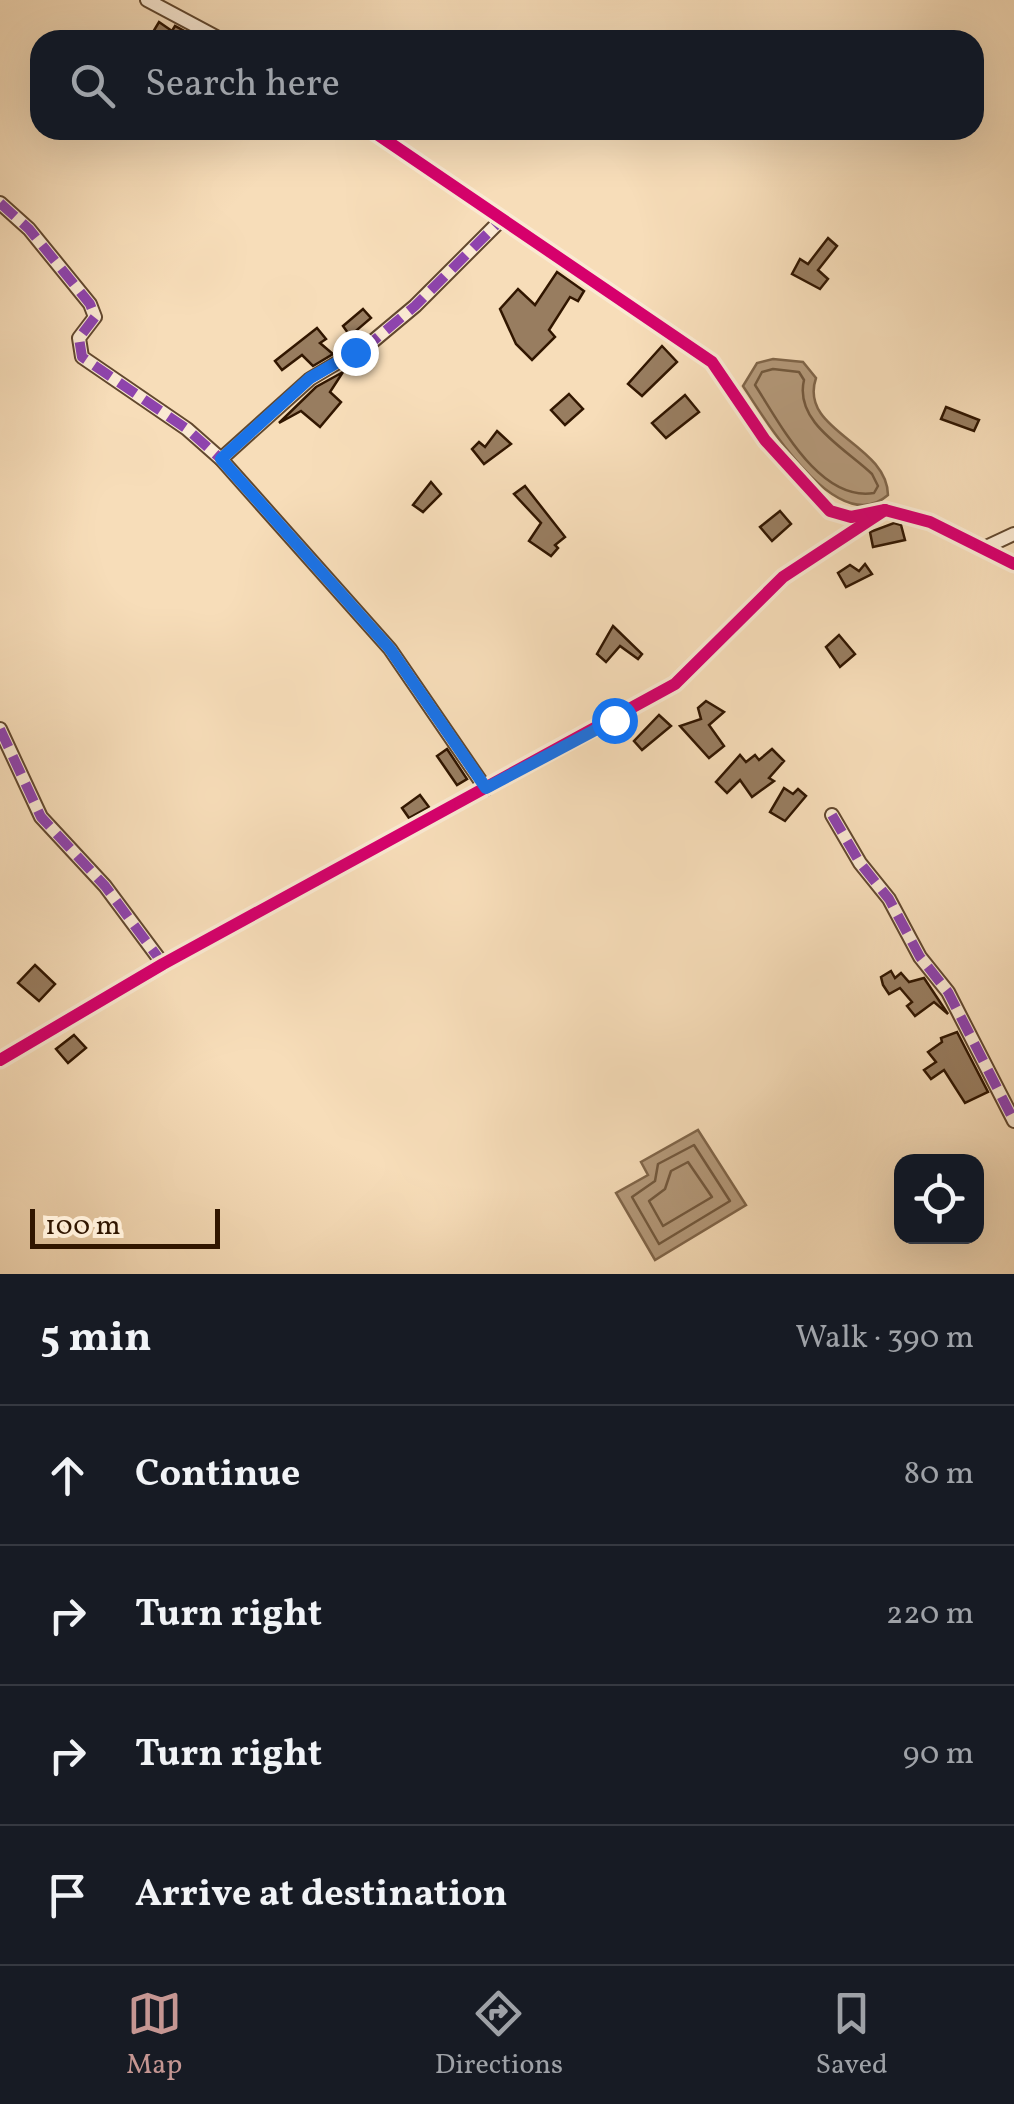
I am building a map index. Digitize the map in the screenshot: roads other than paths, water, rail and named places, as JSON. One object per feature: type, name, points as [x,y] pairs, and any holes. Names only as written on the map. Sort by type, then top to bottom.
[{"type":"street","points":[[147,0],[203,30]]},
{"type":"street","points":[[385,140],[712,362],[765,440],[830,511],[851,517],[885,510],[930,522],[1014,564]]},
{"type":"street","points":[[0,203],[29,229],[94,311],[92,324],[79,338],[82,357],[187,428],[221,459],[390,649],[486,788]]},
{"type":"street","points":[[221,459],[310,378],[372,342],[416,306],[500,221]]},
{"type":"street","points":[[0,1060],[164,964],[675,684],[770,588],[885,510]]},
{"type":"street","points":[[984,548],[1014,534]]},
{"type":"street","points":[[0,728],[41,817],[105,886],[164,964]]},
{"type":"street","points":[[832,815],[860,863],[889,899],[920,957],[948,992],[1014,1122]]},
{"type":"water","points":[[773,359],[803,362],[816,378],[814,396],[820,411],[874,462],[884,477],[888,495],[868,505],[847,502],[805,471],[743,386],[757,363]]},
{"type":"water","points":[[698,1130],[746,1205],[655,1260],[616,1193],[648,1175],[641,1162]]}]
